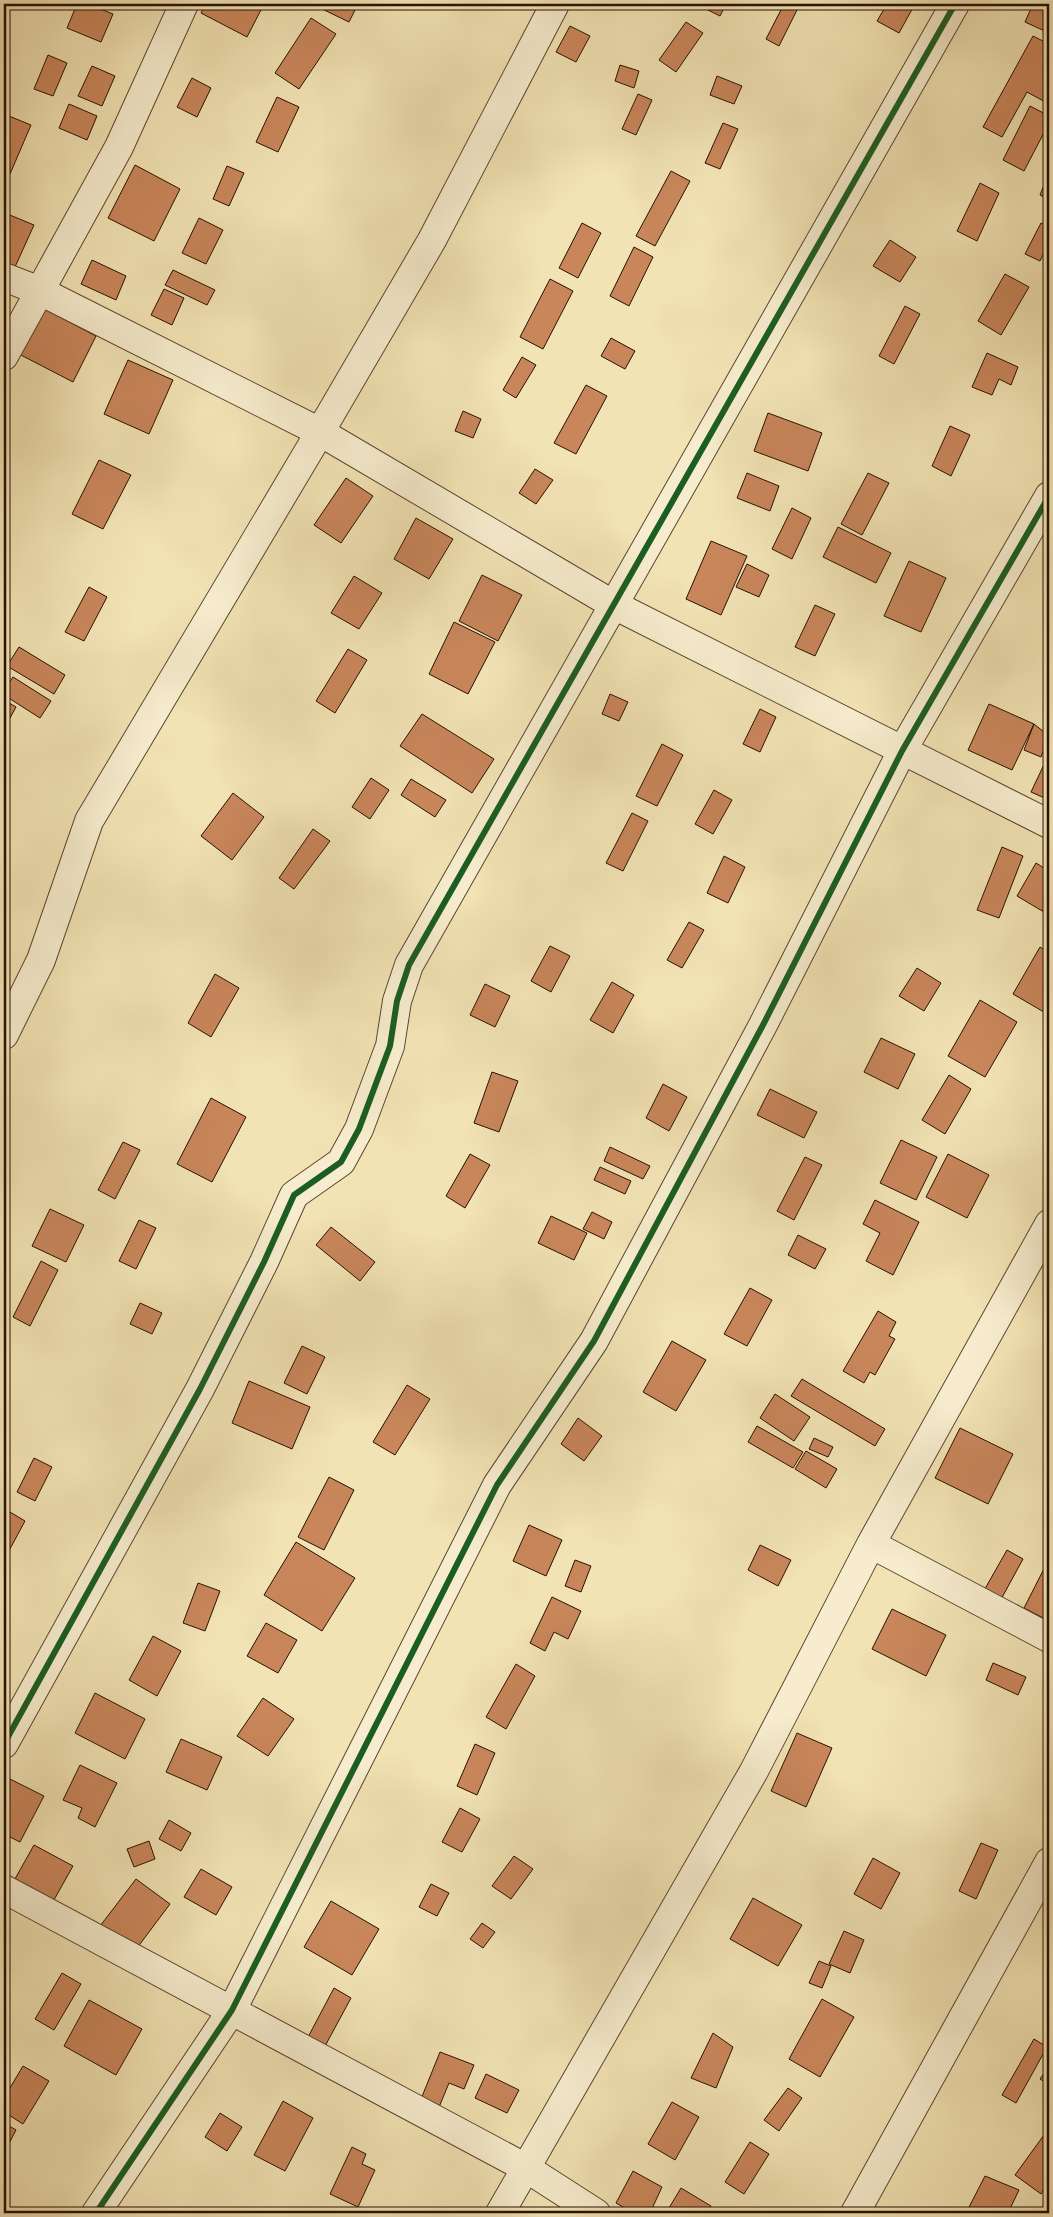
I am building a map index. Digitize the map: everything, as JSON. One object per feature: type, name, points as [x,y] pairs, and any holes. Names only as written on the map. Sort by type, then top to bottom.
[{"type":"street","points":[[4,356],[119,148],[184,4]]},
{"type":"street","points":[[4,1035],[41,960],[89,821],[432,240],[555,4]]},
{"type":"street","points":[[4,1744],[200,1389],[264,1262],[294,1195],[341,1162],[359,1129],[390,1046],[397,1001],[409,965],[955,4]]},
{"type":"street","points":[[4,277],[40,292],[320,432],[614,605],[1049,824]]},
{"type":"street","points":[[96,2213],[232,2010],[497,1485],[594,1341],[763,1025],[902,751],[1049,496]]},
{"type":"street","points":[[500,2213],[754,1771],[871,1544],[1049,1224]]},
{"type":"street","points":[[871,1544],[1049,1638]]},
{"type":"street","points":[[854,2213],[1049,1862]]},
{"type":"street","points":[[4,1889],[526,2168],[596,2213]]},
{"type":"building","points":[[77,4],[88,4],[113,14],[101,42],[67,28]]},
{"type":"building","points":[[206,4],[264,4],[247,37],[201,13]]},
{"type":"building","points":[[317,4],[358,4],[349,22],[316,6]]},
{"type":"building","points":[[701,4],[726,4],[720,16],[700,6]]},
{"type":"building","points":[[784,4],[800,4],[779,46],[766,39]]},
{"type":"building","points":[[887,4],[915,4],[899,33],[877,21]]},
{"type":"building","points":[[1033,4],[1049,4],[1049,33],[1025,22]]},
{"type":"building","points":[[311,18],[336,34],[299,89],[275,73]]},
{"type":"building","points":[[686,22],[703,33],[676,72],[659,60]]},
{"type":"building","points":[[570,26],[590,36],[576,62],[556,52]]},
{"type":"building","points":[[1033,36],[1049,44],[1049,104],[1027,92],[1002,137],[983,127]]},
{"type":"building","points":[[48,55],[67,63],[53,96],[34,89]]},
{"type":"building","points":[[620,65],[639,71],[634,88],[615,81]]},
{"type":"building","points":[[92,66],[115,76],[102,106],[78,96]]},
{"type":"building","points":[[717,76],[742,86],[734,104],[710,95]]},
{"type":"building","points":[[192,78],[211,88],[197,117],[177,107]]},
{"type":"building","points":[[638,94],[652,100],[636,135],[622,129]]},
{"type":"building","points":[[277,97],[299,107],[278,152],[256,142]]},
{"type":"building","points":[[69,104],[97,116],[87,140],[59,128]]},
{"type":"building","points":[[1030,106],[1049,116],[1049,123],[1024,171],[1003,160]]},
{"type":"building","points":[[4,114],[31,125],[10,174],[4,172]]},
{"type":"building","points":[[723,123],[738,129],[720,169],[705,163]]},
{"type":"building","points":[[135,165],[180,189],[154,241],[108,218]]},
{"type":"building","points":[[227,166],[244,173],[229,206],[213,199]]},
{"type":"building","points":[[671,171],[690,181],[655,246],[636,236]]},
{"type":"building","points":[[1046,180],[1049,181],[1049,200],[1040,195]]},
{"type":"building","points":[[980,183],[999,193],[977,241],[957,231]]},
{"type":"building","points":[[5,213],[34,225],[15,267],[4,262]]},
{"type":"building","points":[[199,218],[223,230],[206,264],[182,253]]},
{"type":"building","points":[[582,223],[601,233],[578,278],[559,268]]},
{"type":"building","points":[[1041,223],[1049,227],[1049,243],[1040,261],[1025,254]]},
{"type":"building","points":[[890,240],[916,257],[900,282],[873,266]]},
{"type":"building","points":[[634,247],[653,257],[629,306],[610,296]]},
{"type":"building","points":[[92,260],[126,276],[116,300],[81,284]]},
{"type":"building","points":[[173,270],[215,290],[207,305],[165,285]]},
{"type":"building","points":[[1005,274],[1029,287],[1001,335],[978,321]]},
{"type":"building","points":[[550,279],[573,291],[543,349],[520,337]]},
{"type":"building","points":[[164,289],[184,298],[172,325],[151,315]]},
{"type":"building","points":[[905,306],[920,314],[894,364],[879,356]]},
{"type":"building","points":[[41,307],[96,336],[73,382],[17,353]]},
{"type":"building","points":[[611,338],[635,351],[625,369],[601,356]]},
{"type":"building","points":[[987,353],[1018,367],[1011,385],[999,379],[992,395],[972,387]]},
{"type":"building","points":[[522,357],[536,365],[516,398],[503,390]]},
{"type":"building","points":[[128,360],[173,380],[149,434],[104,414]]},
{"type":"building","points":[[586,385],[607,396],[576,454],[554,443]]},
{"type":"building","points":[[463,411],[481,419],[473,438],[455,431]]},
{"type":"building","points":[[768,413],[822,433],[808,471],[754,451]]},
{"type":"building","points":[[950,426],[970,435],[951,476],[932,466]]},
{"type":"building","points":[[99,460],[131,475],[103,529],[72,514]]},
{"type":"building","points":[[535,469],[553,480],[536,504],[519,493]]},
{"type":"building","points":[[747,473],[779,486],[770,511],[737,498]]},
{"type":"building","points":[[868,473],[889,483],[862,535],[841,524]]},
{"type":"building","points":[[346,478],[373,496],[341,543],[314,525]]},
{"type":"building","points":[[792,508],[811,518],[792,559],[772,549]]},
{"type":"building","points":[[416,518],[453,539],[429,579],[394,559]]},
{"type":"building","points":[[838,527],[891,553],[876,583],[823,557]]},
{"type":"building","points":[[711,541],[747,556],[721,615],[686,599]]},
{"type":"building","points":[[909,561],[946,578],[921,632],[884,616]]},
{"type":"building","points":[[747,564],[769,575],[759,597],[736,587]]},
{"type":"building","points":[[482,575],[522,595],[498,641],[459,621]]},
{"type":"building","points":[[354,576],[382,593],[359,629],[331,613]]},
{"type":"building","points":[[89,587],[107,597],[84,641],[65,632]]},
{"type":"building","points":[[815,605],[835,614],[815,656],[795,647]]},
{"type":"building","points":[[454,622],[495,642],[468,694],[429,674]]},
{"type":"building","points":[[19,647],[65,675],[54,694],[7,666]]},
{"type":"building","points":[[348,649],[367,660],[335,713],[316,701]]},
{"type":"building","points":[[13,677],[51,701],[40,718],[4,695],[4,690]]},
{"type":"building","points":[[610,694],[628,702],[619,721],[602,714]]},
{"type":"building","points":[[4,700],[16,707],[4,729]]},
{"type":"building","points":[[989,704],[1034,724],[1012,770],[968,750]]},
{"type":"building","points":[[760,709],[776,717],[760,752],[743,744]]},
{"type":"building","points":[[422,714],[494,759],[472,793],[400,746]]},
{"type":"building","points":[[1034,724],[1049,736],[1041,757],[1024,750]]},
{"type":"building","points":[[662,744],[683,755],[657,806],[636,796]]},
{"type":"building","points":[[1049,754],[1049,800],[1031,792]]},
{"type":"building","points":[[371,778],[389,790],[370,819],[352,807]]},
{"type":"building","points":[[411,779],[446,800],[435,817],[401,795]]},
{"type":"building","points":[[714,790],[732,800],[713,834],[695,824]]},
{"type":"building","points":[[233,793],[264,817],[232,860],[201,836]]},
{"type":"building","points":[[632,813],[648,821],[623,871],[606,863]]},
{"type":"building","points":[[313,829],[330,841],[294,889],[279,878]]},
{"type":"building","points":[[1002,847],[1023,856],[999,918],[977,910]]},
{"type":"building","points":[[724,856],[745,867],[728,903],[707,893]]},
{"type":"building","points":[[1036,863],[1049,871],[1049,915],[1017,896]]},
{"type":"building","points":[[689,922],[704,930],[682,968],[667,960]]},
{"type":"building","points":[[550,946],[570,956],[551,992],[531,981]]},
{"type":"building","points":[[1040,947],[1049,953],[1049,1015],[1013,994]]},
{"type":"building","points":[[917,968],[941,983],[924,1011],[899,996]]},
{"type":"building","points":[[215,974],[239,988],[211,1037],[188,1023]]},
{"type":"building","points":[[612,982],[634,995],[613,1033],[590,1020]]},
{"type":"building","points":[[485,984],[510,996],[495,1027],[470,1015]]},
{"type":"building","points":[[980,1000],[1017,1022],[985,1077],[948,1056]]},
{"type":"building","points":[[881,1038],[915,1054],[898,1089],[864,1072]]},
{"type":"building","points":[[492,1072],[518,1081],[499,1132],[474,1123]]},
{"type":"building","points":[[949,1075],[971,1089],[945,1134],[922,1120]]},
{"type":"building","points":[[663,1084],[687,1097],[669,1131],[646,1118]]},
{"type":"building","points":[[770,1089],[817,1112],[804,1138],[757,1115]]},
{"type":"building","points":[[211,1098],[246,1117],[212,1182],[177,1164]]},
{"type":"building","points":[[901,1140],[937,1157],[916,1200],[880,1183]]},
{"type":"building","points":[[123,1142],[140,1150],[115,1199],[98,1190]]},
{"type":"building","points":[[610,1147],[650,1166],[643,1179],[604,1161]]},
{"type":"building","points":[[470,1154],[490,1165],[465,1208],[446,1196]]},
{"type":"building","points":[[948,1154],[989,1175],[967,1218],[926,1197]]},
{"type":"building","points":[[805,1157],[822,1165],[794,1220],[777,1211]]},
{"type":"building","points":[[600,1167],[631,1181],[625,1194],[594,1180]]},
{"type":"building","points":[[875,1200],[919,1222],[893,1275],[866,1261],[880,1233],[863,1224]]},
{"type":"building","points":[[50,1209],[84,1225],[66,1262],[32,1246]]},
{"type":"building","points":[[592,1212],[612,1222],[604,1239],[583,1229]]},
{"type":"building","points":[[551,1216],[587,1233],[574,1260],[538,1243]]},
{"type":"building","points":[[139,1220],[156,1228],[136,1269],[119,1261]]},
{"type":"building","points":[[331,1227],[375,1262],[360,1281],[316,1245]]},
{"type":"building","points":[[798,1235],[826,1249],[815,1269],[788,1255]]},
{"type":"building","points":[[41,1261],[58,1270],[30,1326],[13,1317]]},
{"type":"building","points":[[750,1288],[772,1300],[747,1346],[724,1334]]},
{"type":"building","points":[[140,1303],[162,1313],[152,1334],[130,1324]]},
{"type":"building","points":[[878,1311],[896,1322],[889,1336],[895,1339],[875,1375],[870,1372],[864,1383],[843,1371]]},
{"type":"building","points":[[672,1341],[706,1360],[676,1411],[643,1392]]},
{"type":"building","points":[[302,1346],[325,1357],[307,1394],[284,1383]]},
{"type":"building","points":[[802,1379],[885,1429],[875,1446],[791,1396]]},
{"type":"building","points":[[249,1381],[310,1407],[292,1449],[232,1423]]},
{"type":"building","points":[[407,1385],[430,1399],[395,1455],[373,1442]]},
{"type":"building","points":[[775,1394],[810,1417],[794,1441],[760,1418]]},
{"type":"building","points":[[578,1418],[602,1436],[584,1461],[561,1444]]},
{"type":"building","points":[[757,1426],[803,1452],[793,1468],[748,1442]]},
{"type":"building","points":[[960,1428],[1013,1454],[988,1504],[935,1478]]},
{"type":"building","points":[[814,1438],[833,1447],[828,1457],[809,1449]]},
{"type":"building","points":[[806,1451],[837,1469],[826,1488],[795,1469]]},
{"type":"building","points":[[34,1458],[52,1467],[35,1501],[17,1492]]},
{"type":"building","points":[[329,1477],[354,1490],[324,1550],[298,1537]]},
{"type":"building","points":[[10,1512],[25,1521],[4,1560],[4,1525]]},
{"type":"building","points":[[529,1525],[562,1540],[546,1576],[513,1561]]},
{"type":"building","points":[[296,1542],[355,1578],[322,1631],[264,1595]]},
{"type":"building","points":[[760,1545],[791,1560],[778,1586],[748,1570]]},
{"type":"building","points":[[1007,1550],[1023,1559],[999,1603],[982,1594]]},
{"type":"building","points":[[1049,1559],[1049,1621],[1024,1608]]},
{"type":"building","points":[[575,1560],[591,1566],[581,1592],[565,1586]]},
{"type":"building","points":[[198,1583],[220,1591],[205,1631],[183,1623]]},
{"type":"building","points":[[552,1597],[581,1611],[568,1639],[554,1632],[545,1651],[530,1643]]},
{"type":"building","points":[[892,1609],[946,1635],[926,1676],[872,1649]]},
{"type":"building","points":[[266,1623],[297,1640],[278,1673],[247,1656]]},
{"type":"building","points":[[153,1636],[181,1651],[157,1696],[129,1680]]},
{"type":"building","points":[[993,1663],[1026,1677],[1018,1695],[986,1680]]},
{"type":"building","points":[[516,1664],[535,1676],[506,1729],[486,1717]]},
{"type":"building","points":[[95,1693],[145,1719],[125,1759],[75,1733]]},
{"type":"building","points":[[263,1698],[294,1719],[268,1756],[237,1736]]},
{"type":"building","points":[[797,1733],[832,1748],[806,1807],[771,1791]]},
{"type":"building","points":[[181,1739],[222,1757],[207,1790],[166,1772]]},
{"type":"building","points":[[475,1744],[495,1753],[477,1795],[457,1786]]},
{"type":"building","points":[[80,1765],[117,1783],[95,1827],[78,1818],[82,1808],[63,1800]]},
{"type":"building","points":[[4,1776],[44,1796],[20,1842],[4,1834]]},
{"type":"building","points":[[460,1808],[480,1819],[462,1852],[442,1842]]},
{"type":"building","points":[[169,1820],[191,1833],[181,1851],[159,1839]]},
{"type":"building","points":[[149,1841],[155,1859],[134,1867],[127,1849]]},
{"type":"building","points":[[981,1843],[998,1850],[976,1899],[959,1891]]},
{"type":"building","points":[[34,1845],[73,1866],[50,1907],[11,1886]]},
{"type":"building","points":[[514,1856],[533,1869],[511,1899],[492,1886]]},
{"type":"building","points":[[873,1858],[900,1873],[881,1909],[854,1894]]},
{"type":"building","points":[[201,1869],[232,1887],[216,1915],[184,1897]]},
{"type":"building","points":[[136,1879],[170,1904],[131,1956],[97,1930]]},
{"type":"building","points":[[431,1884],[449,1893],[437,1916],[419,1907]]},
{"type":"building","points":[[753,1898],[802,1925],[778,1966],[730,1939]]},
{"type":"building","points":[[331,1901],[379,1929],[352,1975],[304,1947]]},
{"type":"building","points":[[482,1923],[495,1932],[483,1948],[470,1939]]},
{"type":"building","points":[[844,1931],[864,1940],[850,1973],[829,1964]]},
{"type":"building","points":[[819,1961],[831,1966],[822,1988],[809,1983]]},
{"type":"building","points":[[4,1966],[10,1969],[4,1981]]},
{"type":"building","points":[[62,1973],[81,1984],[54,2030],[35,2019]]},
{"type":"building","points":[[334,1988],[351,1998],[324,2048],[307,2039]]},
{"type":"building","points":[[822,1999],[854,2017],[820,2077],[789,2059]]},
{"type":"building","points":[[89,2000],[142,2029],[116,2075],[64,2046]]},
{"type":"building","points":[[713,2033],[733,2047],[716,2088],[691,2078]]},
{"type":"building","points":[[1034,2039],[1047,2047],[1016,2103],[1002,2095]]},
{"type":"building","points":[[440,2052],[474,2065],[464,2089],[449,2083],[437,2112],[419,2104]]},
{"type":"building","points":[[23,2066],[49,2081],[23,2124],[4,2112],[4,2098]]},
{"type":"building","points":[[1049,2066],[1049,2085],[1040,2079]]},
{"type":"building","points":[[486,2074],[519,2090],[507,2113],[475,2098]]},
{"type":"building","points":[[788,2088],[802,2098],[779,2131],[764,2120]]},
{"type":"building","points":[[283,2101],[313,2118],[285,2171],[254,2155]]},
{"type":"building","points":[[672,2102],[699,2117],[675,2160],[648,2144]]},
{"type":"building","points":[[220,2113],[242,2127],[227,2151],[205,2137]]},
{"type":"building","points":[[4,2123],[16,2130],[4,2153]]},
{"type":"building","points":[[1049,2128],[1049,2181],[1041,2194],[1015,2175]]},
{"type":"building","points":[[750,2142],[769,2154],[744,2194],[725,2182]]},
{"type":"building","points":[[352,2147],[366,2154],[362,2164],[375,2170],[358,2207],[330,2194]]},
{"type":"building","points":[[633,2171],[662,2187],[650,2213],[634,2213],[616,2203]]},
{"type":"building","points":[[985,2176],[1019,2190],[1008,2213],[966,2213]]},
{"type":"building","points":[[681,2188],[711,2206],[707,2213],[666,2213]]},
{"type":"cycle path","points":[[4,1744],[200,1389],[264,1262],[294,1195],[341,1162],[359,1129],[390,1046],[397,1001],[409,965],[955,4]]},
{"type":"cycle path","points":[[96,2213],[232,2010],[497,1485],[594,1341],[763,1025],[902,751],[1049,496]]}]
